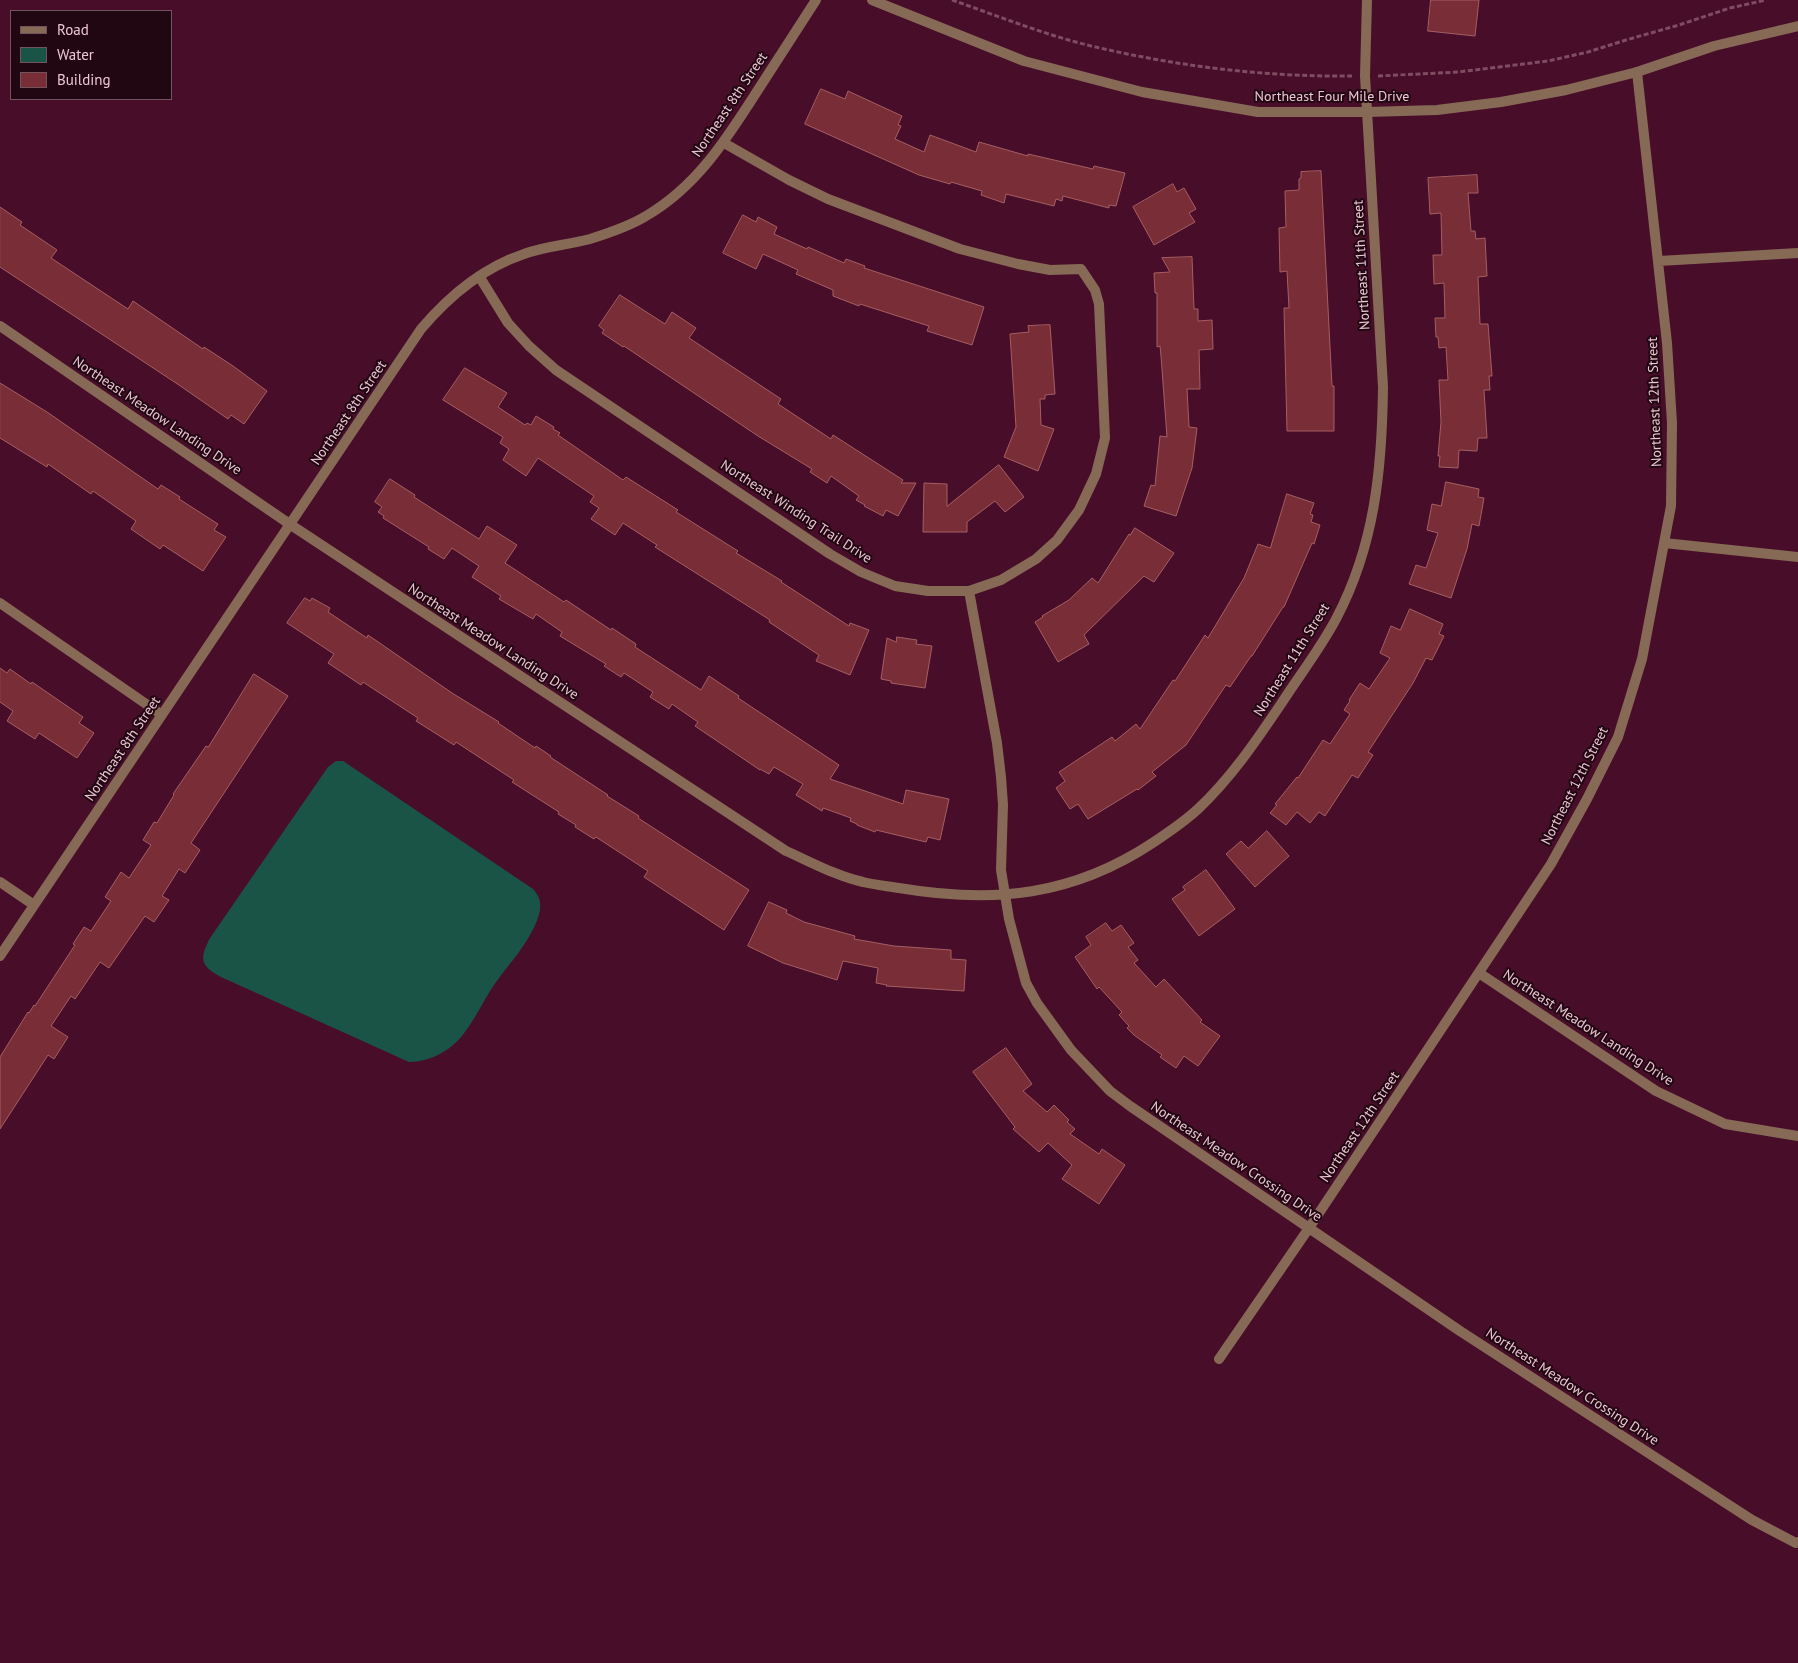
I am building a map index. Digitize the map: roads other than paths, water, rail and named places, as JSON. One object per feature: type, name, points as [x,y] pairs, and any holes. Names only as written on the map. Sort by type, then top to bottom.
[{"type":"street","name":"Northeast 8th Street","points":[[0,956],[421,329],[455,293],[502,263],[524,254],[590,239],[619,228],[646,216],[673,198],[699,174],[724,144],[816,0]]},
{"type":"street","name":"Northeast Four Mile Drive","points":[[872,0],[1024,61],[1142,92],[1258,112],[1437,110],[1501,102],[1566,90],[1637,72],[1714,46],[1798,26]]},
{"type":"street","name":"Northeast 11th Street","points":[[1005,896],[1078,881],[1104,870],[1136,854],[1197,810],[1247,754],[1336,619],[1352,585],[1365,546],[1379,480],[1383,434],[1383,387],[1365,76],[1368,0]]},
{"type":"street","name":"Northeast 12th Street","points":[[1219,1359],[1309,1228],[1551,864],[1588,800],[1618,737],[1642,659],[1670,506],[1672,423],[1667,343],[1637,72]]},
{"type":"street","name":"Northeast Winding Trail Drive","points":[[479,276],[508,323],[529,346],[556,370],[830,554],[861,572],[895,586],[928,591],[969,591],[1001,580],[1036,559],[1057,540],[1079,510],[1096,474],[1105,438],[1100,316],[1095,290],[1081,269],[1050,270],[960,249],[828,200],[774,173],[724,144]]},
{"type":"street","points":[[1659,261],[1798,253]]},
{"type":"street","name":"Northeast Meadow Landing Drive","points":[[0,326],[291,525],[786,851],[829,871],[862,882],[933,894],[1005,896]]},
{"type":"street","points":[[1664,543],[1798,557]]},
{"type":"street","name":"Northeast Meadow Crossing Drive","points":[[969,591],[1000,769],[1003,805],[1001,861],[1009,919],[1026,983],[1050,1022],[1083,1064],[1110,1091],[1130,1106],[1460,1331],[1744,1515],[1796,1543],[1798,1542]]},
{"type":"street","points":[[0,603],[162,715]]},
{"type":"street","points":[[0,882],[34,905]]},
{"type":"street","name":"Northeast Meadow Landing Drive","points":[[1479,973],[1656,1091],[1725,1124],[1798,1136]]},
{"type":"water","points":[[336,761],[343,761],[533,889],[539,899],[540,910],[532,931],[520,951],[492,988],[473,1021],[448,1049],[419,1061],[409,1062],[221,977],[205,965],[203,956],[210,938],[328,767]]}]
